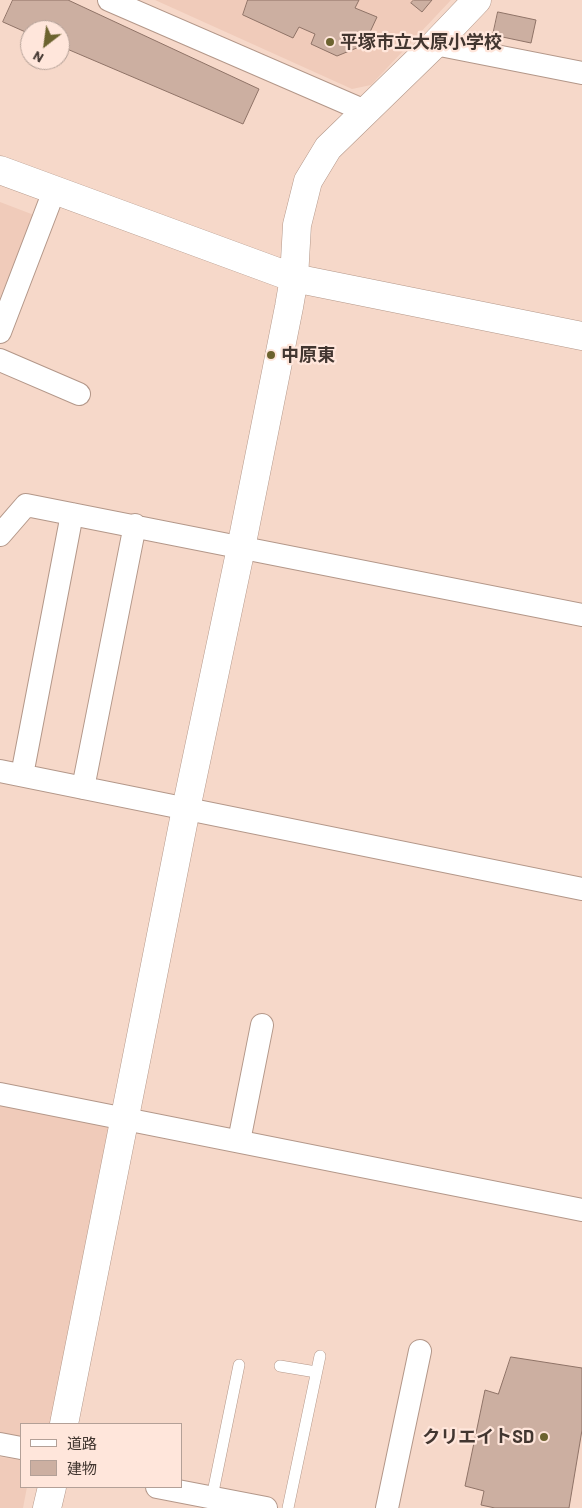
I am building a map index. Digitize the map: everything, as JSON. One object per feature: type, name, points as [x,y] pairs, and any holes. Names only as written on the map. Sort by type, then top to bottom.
[{"type":"street","points":[[109,0],[365,111]]},
{"type":"street","points":[[64,1423],[186,809],[241,548],[294,278],[298,225],[308,181],[328,148],[436,44],[477,0]]},
{"type":"street","points":[[436,44],[582,73]]},
{"type":"street","points":[[0,170],[294,278],[582,336]]},
{"type":"street","points":[[0,332],[54,191]]},
{"type":"street","points":[[0,360],[80,394]]},
{"type":"street","points":[[0,535],[26,505],[582,615]]},
{"type":"street","points":[[22,775],[72,514]]},
{"type":"street","points":[[83,788],[134,526]]},
{"type":"street","points":[[0,771],[582,889]]},
{"type":"street","points":[[239,1141],[262,1025]]},
{"type":"street","points":[[0,1094],[582,1210]]},
{"type":"street","points":[[387,1508],[420,1351]]},
{"type":"street","points":[[0,1444],[20,1448]]},
{"type":"street","points":[[47,1508],[52,1488]]},
{"type":"street","points":[[162,1488],[266,1508]]},
{"type":"lane","points":[[288,1508],[320,1356]]},
{"type":"lane","points":[[212,1497],[239,1365]]},
{"type":"lane","points":[[280,1366],[316,1372]]},
{"type":"shaded area","name":"平塚市立大原小学校","points":[[155,0],[451,0],[371,85],[352,89]]},
{"type":"shaded area","points":[[0,202],[34,215],[0,298]]},
{"type":"shaded area","points":[[0,1105],[115,1128],[50,1423],[20,1423],[20,1437],[0,1433]]},
{"type":"shaded area","points":[[0,1457],[20,1460],[20,1488],[27,1488],[23,1508],[0,1508]]},
{"type":"building","points":[[13,0],[68,0],[259,89],[243,124],[70,50],[70,20],[20,20],[20,30],[3,22]]},
{"type":"building","points":[[248,0],[359,0],[355,8],[377,17],[364,45],[337,56],[311,44],[315,34],[299,27],[293,38],[243,15]]},
{"type":"building","points":[[414,0],[432,0],[422,12],[411,3]]},
{"type":"building","points":[[498,12],[536,20],[531,43],[493,35]]},
{"type":"building","points":[[511,1357],[582,1368],[582,1430],[569,1508],[495,1508],[481,1505],[484,1491],[465,1486],[485,1390],[498,1394]]},
{"type":"place","name":"平塚市立大原小学校","points":[[330,42]]},
{"type":"place","name":"中原東","points":[[271,355]]},
{"type":"place","name":"クリエイトSD","points":[[544,1437]]}]
